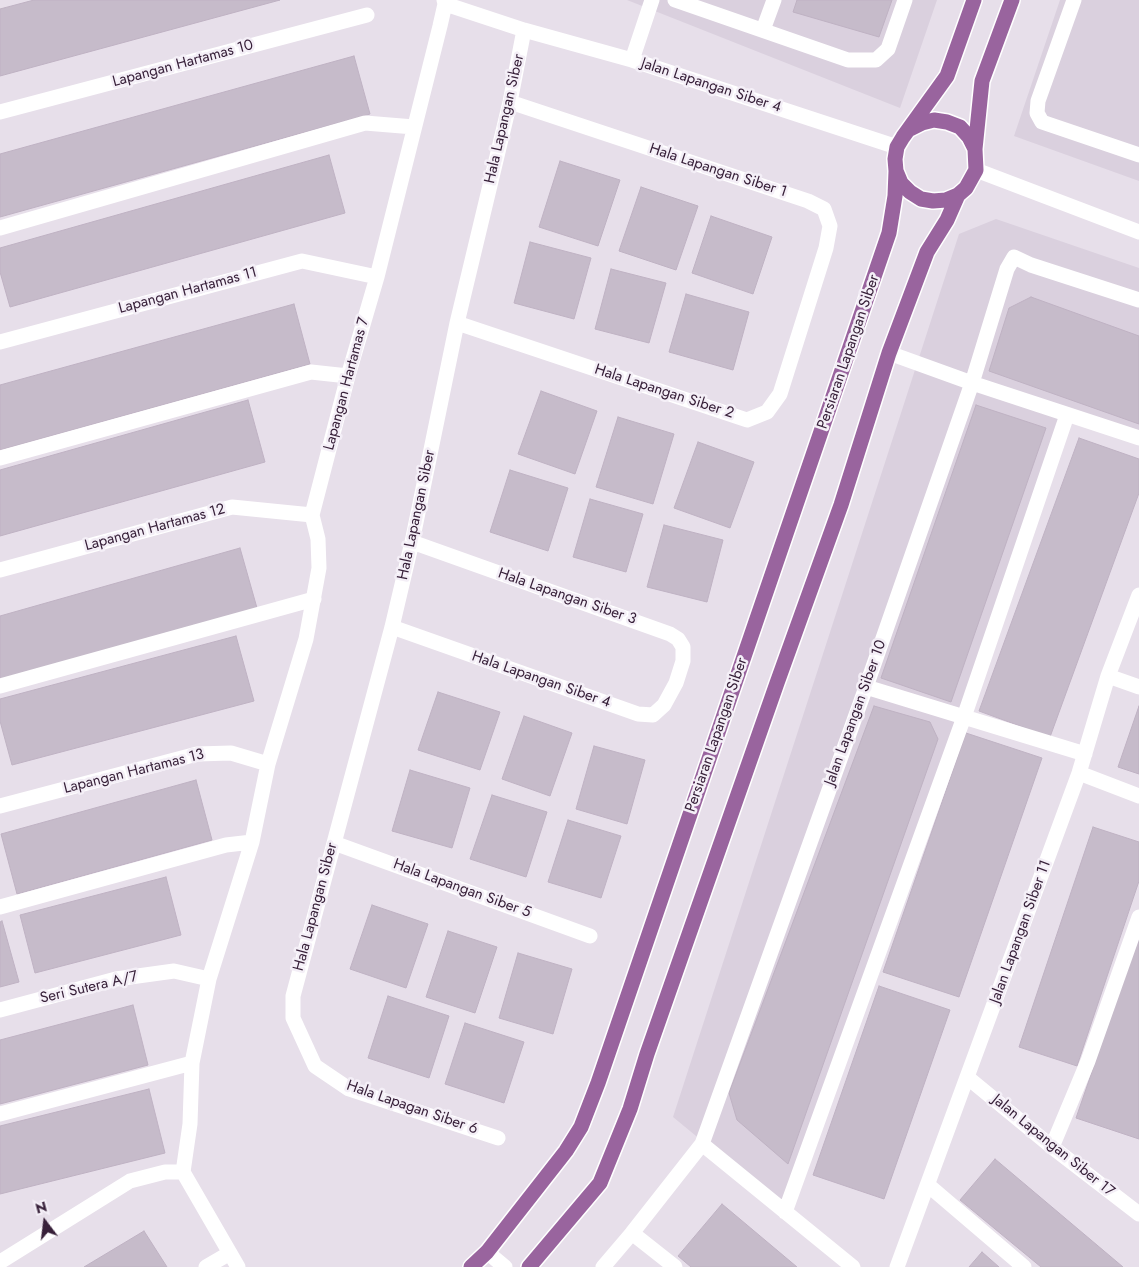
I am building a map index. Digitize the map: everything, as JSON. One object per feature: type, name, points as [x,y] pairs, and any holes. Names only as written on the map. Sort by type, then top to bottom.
[{"type":"main road","points":[[974,0],[947,76],[897,147],[896,171],[901,183],[921,199],[933,201],[946,200],[958,195],[966,188],[976,170],[975,148],[982,81],[1012,0]]},
{"type":"main road","points":[[910,129],[934,120],[948,122],[960,127],[969,137],[975,148]]},
{"type":"main road","name":"Persiaran Lapangan Siber","points":[[471,1267],[487,1252],[566,1151],[581,1127],[598,1083],[889,233],[895,196],[896,171]]},
{"type":"main road","points":[[529,1267],[600,1183],[630,1109],[647,1054],[841,505],[889,353],[927,252],[947,220],[958,195]]},
{"type":"street","points":[[632,60],[652,0]]},
{"type":"street","points":[[675,0],[848,60],[876,60],[888,49],[905,0]]},
{"type":"street","points":[[763,30],[774,0]]},
{"type":"street","points":[[1074,0],[1038,101],[1037,112],[1042,122],[1139,155]]},
{"type":"street","name":"Lapangan Hartamas 7","points":[[183,1172],[190,1124],[192,1063],[209,979],[252,842],[268,764],[306,638],[314,599],[319,568],[318,539],[312,515],[376,277],[444,2],[524,30]]},
{"type":"street","name":"Lapangan Hartamas 10","points":[[0,112],[367,15]]},
{"type":"street","name":"Jalan Lapangan Siber 4","points":[[524,30],[632,60],[897,147]]},
{"type":"street","name":"Hala Lapangan Siber","points":[[293,996],[392,628],[412,542],[457,323],[510,102],[524,30]]},
{"type":"street","name":"Hala Lapangan Siber 1","points":[[510,102],[808,201],[824,210],[830,226],[826,248],[806,312]]},
{"type":"street","points":[[0,228],[365,123],[414,127]]},
{"type":"street","points":[[976,170],[1139,232]]},
{"type":"street","name":"Jalan Lapangan Siber 10","points":[[603,1267],[702,1144],[866,687],[972,383],[1007,269],[1014,257],[1031,265],[1139,300]]},
{"type":"street","name":"Lapangan Hartamas 11","points":[[0,342],[302,261],[376,277]]},
{"type":"street","name":"Hala Lapangan Siber 2","points":[[457,323],[747,420],[766,412],[780,394],[806,312]]},
{"type":"street","points":[[889,353],[972,383],[1139,438]]},
{"type":"street","points":[[0,458],[311,372],[348,376]]},
{"type":"street","points":[[785,1212],[964,717],[1067,415]]},
{"type":"street","name":"Lapangan Hartamas 12","points":[[0,570],[232,507],[312,515]]},
{"type":"street","name":"Hala Lapangan Siber 3","points":[[412,542],[670,634],[678,639],[683,648],[683,661],[676,683]]},
{"type":"street","name":"Jalan Lapangan Siber 11","points":[[897,1267],[1079,773],[1108,676],[1139,595]]},
{"type":"street","points":[[0,686],[314,599]]},
{"type":"street","name":"Hala Lapangan Siber 4","points":[[392,628],[638,714],[653,715],[664,705],[676,683]]},
{"type":"street","points":[[1108,676],[1139,687]]},
{"type":"street","points":[[866,687],[1085,754]]},
{"type":"street","name":"Lapangan Hartamas 13","points":[[0,806],[197,754],[232,753],[268,764]]},
{"type":"street","points":[[1079,773],[1139,796]]},
{"type":"street","points":[[0,907],[226,845],[252,842]]},
{"type":"street","name":"Hala Lapangan Siber 5","points":[[334,843],[590,936]]},
{"type":"street","points":[[1052,1147],[1088,1061],[1139,917]]},
{"type":"street","name":"Seri Sutera A/7","points":[[0,1010],[116,978],[174,971],[209,979]]},
{"type":"street","name":"Hala Lapagan Siber 6","points":[[293,996],[293,1018],[315,1066],[349,1089],[498,1138]]},
{"type":"street","points":[[0,1114],[192,1063]]},
{"type":"street","name":"Jalan Lapangan Siber 17","points":[[967,1077],[1052,1147],[1139,1214]]},
{"type":"street","points":[[702,1144],[853,1267]]},
{"type":"street","points":[[0,1262],[130,1181],[165,1172],[183,1172],[238,1267]]},
{"type":"street","points":[[928,1185],[1024,1267]]},
{"type":"street","points":[[632,1233],[675,1267]]},
{"type":"street","points":[[206,1267],[230,1252]]},
{"type":"street","points":[[487,1252],[505,1267]]},
{"type":"shaded area","points":[[627,0],[937,0],[900,108]]},
{"type":"shaded area","points":[[1060,0],[1139,0],[1139,181],[1014,136]]},
{"type":"shaded area","points":[[996,219],[1139,268],[1139,440],[1067,415],[787,1211],[673,1117],[959,234]]},
{"type":"building","points":[[34,0],[280,0],[0,76],[0,9]]},
{"type":"building","points":[[797,0],[892,0],[879,37],[793,12]]},
{"type":"building","points":[[354,56],[370,114],[0,217],[0,154]]},
{"type":"building","points":[[329,155],[345,213],[10,307],[0,272],[0,248]]},
{"type":"building","points":[[560,161],[620,180],[598,246],[539,227]]},
{"type":"building","points":[[641,187],[698,206],[676,270],[619,251]]},
{"type":"building","points":[[711,216],[772,237],[753,294],[692,273]]},
{"type":"building","points":[[530,242],[591,258],[574,319],[514,303]]},
{"type":"building","points":[[611,269],[666,283],[649,343],[595,329]]},
{"type":"building","points":[[686,294],[749,312],[733,370],[669,352]]},
{"type":"building","points":[[1031,297],[1139,336],[1139,424],[989,371],[1009,308]]},
{"type":"building","points":[[294,304],[310,364],[0,450],[0,385]]},
{"type":"building","points":[[541,391],[597,411],[575,474],[518,454]]},
{"type":"building","points":[[248,400],[265,462],[0,536],[0,470]]},
{"type":"building","points":[[976,405],[1046,428],[951,702],[881,678]]},
{"type":"building","points":[[618,417],[674,434],[653,504],[596,487]]},
{"type":"building","points":[[1079,438],[1139,459],[1139,493],[1050,737],[979,711]]},
{"type":"building","points":[[698,442],[754,462],[730,528],[674,508]]},
{"type":"building","points":[[510,470],[568,488],[548,551],[490,532]]},
{"type":"building","points":[[590,499],[643,514],[626,572],[573,557]]},
{"type":"building","points":[[664,525],[723,540],[707,602],[647,587]]},
{"type":"building","points":[[240,548],[257,608],[0,681],[0,616]]},
{"type":"building","points":[[236,636],[254,701],[12,765],[0,721],[0,699]]},
{"type":"building","points":[[438,692],[500,712],[480,770],[418,750]]},
{"type":"building","points":[[874,706],[930,722],[938,739],[788,1164],[737,1120],[729,1093]]},
{"type":"building","points":[[1139,706],[1139,774],[1118,767]]},
{"type":"building","points":[[524,716],[572,733],[550,796],[502,779]]},
{"type":"building","points":[[966,733],[1042,758],[959,997],[883,972]]},
{"type":"building","points":[[594,746],[645,760],[627,824],[576,809]]},
{"type":"building","points":[[410,770],[470,788],[452,848],[392,831]]},
{"type":"building","points":[[196,780],[212,840],[17,894],[1,834]]},
{"type":"building","points":[[492,795],[547,812],[526,877],[470,859]]},
{"type":"building","points":[[568,820],[621,836],[601,898],[548,882]]},
{"type":"building","points":[[1093,827],[1139,842],[1139,881],[1077,1066],[1019,1047]]},
{"type":"building","points":[[166,877],[181,935],[35,973],[20,915]]},
{"type":"building","points":[[372,905],[428,924],[406,988],[350,969]]},
{"type":"building","points":[[2,921],[19,982],[0,987],[0,922]]},
{"type":"building","points":[[448,931],[497,947],[475,1013],[426,997]]},
{"type":"building","points":[[1139,936],[1139,1139],[1076,1118]]},
{"type":"building","points":[[518,953],[572,969],[553,1034],[499,1018]]},
{"type":"building","points":[[879,986],[950,1010],[884,1199],[813,1175]]},
{"type":"building","points":[[388,996],[449,1016],[429,1078],[368,1058]]},
{"type":"building","points":[[133,1005],[148,1065],[0,1104],[0,1040]]},
{"type":"building","points":[[465,1023],[524,1042],[504,1103],[445,1084]]},
{"type":"building","points":[[149,1089],[165,1153],[0,1194],[0,1126]]},
{"type":"building","points":[[995,1159],[1123,1267],[1041,1267],[960,1200]]},
{"type":"building","points":[[722,1204],[797,1267],[691,1267],[678,1256]]},
{"type":"building","points":[[144,1231],[167,1267],[84,1267]]},
{"type":"building","points":[[982,1252],[999,1267],[969,1267]]}]
